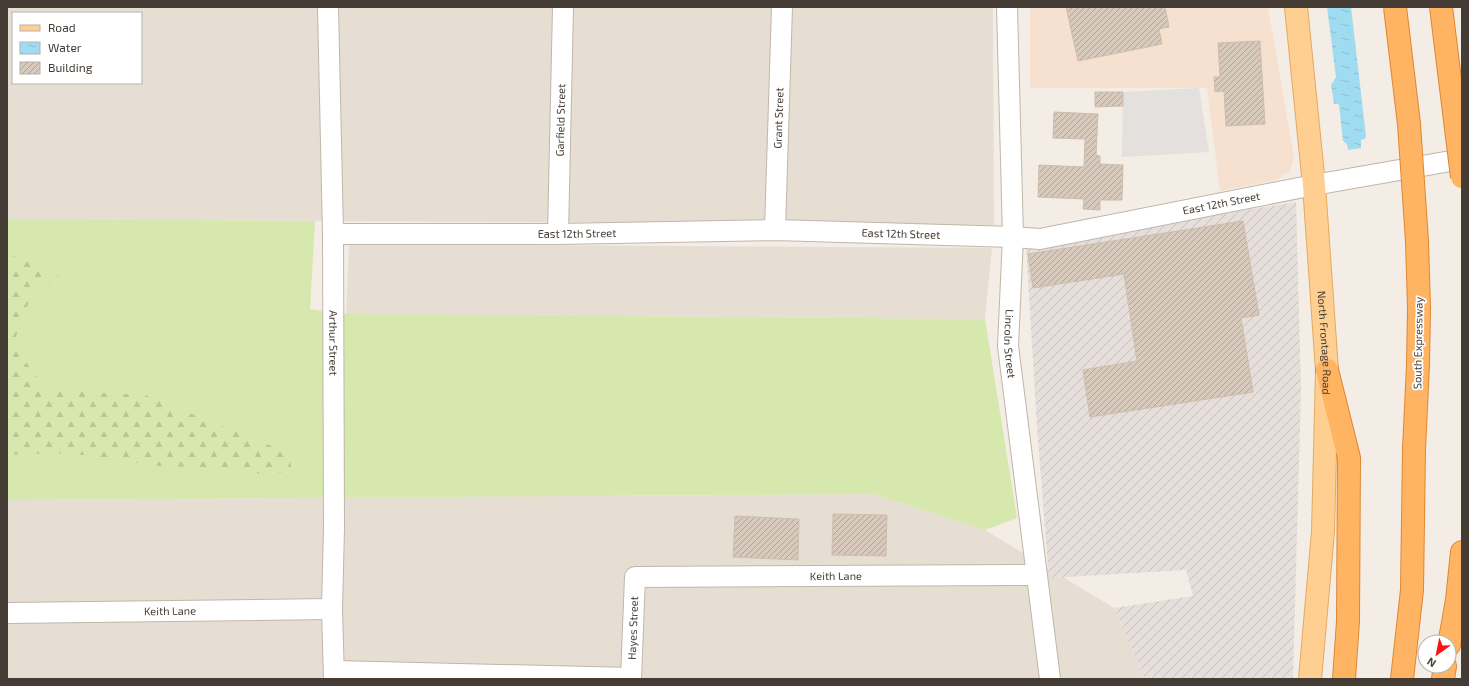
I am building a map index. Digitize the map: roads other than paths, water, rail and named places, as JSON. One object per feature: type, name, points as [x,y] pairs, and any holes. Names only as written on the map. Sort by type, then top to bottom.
[{"type":"highway","name":"South Expressway","points":[[1395,7],[1409,124],[1417,240],[1419,308],[1414,449],[1412,590],[1402,679]]},
{"type":"highway","points":[[1441,7],[1462,177]]},
{"type":"highway","points":[[1327,370],[1349,458],[1348,621],[1344,679]]},
{"type":"highway","points":[[1451,634],[1457,600],[1462,552]]},
{"type":"main road","name":"North Frontage Road","points":[[1296,7],[1314,185],[1327,370],[1323,532],[1310,679]]},
{"type":"street","name":"Arthur Street","points":[[328,7],[333,234],[334,528],[332,609],[334,675]]},
{"type":"street","name":"Garfield Street","points":[[558,234],[562,7]]},
{"type":"street","name":"Grant Street","points":[[775,230],[782,7]]},
{"type":"street","name":"Lincoln Street","points":[[1007,7],[1013,237],[1008,346],[1050,679]]},
{"type":"street","name":"East 12th Street","points":[[333,234],[558,234],[775,230],[1040,239],[1314,185],[1462,159]]},
{"type":"street","name":"Keith Lane","points":[[635,577],[1036,575]]},
{"type":"street","name":"Hayes Street","points":[[631,679],[635,577]]},
{"type":"street","name":"Keith Lane","points":[[7,613],[332,609]]},
{"type":"street","points":[[334,675],[631,679]]},
{"type":"water","points":[[1327,7],[1351,7],[1366,136],[1365,139],[1361,140],[1361,148],[1348,150],[1347,144],[1343,141],[1339,104],[1334,104],[1331,85],[1336,77]]}]
